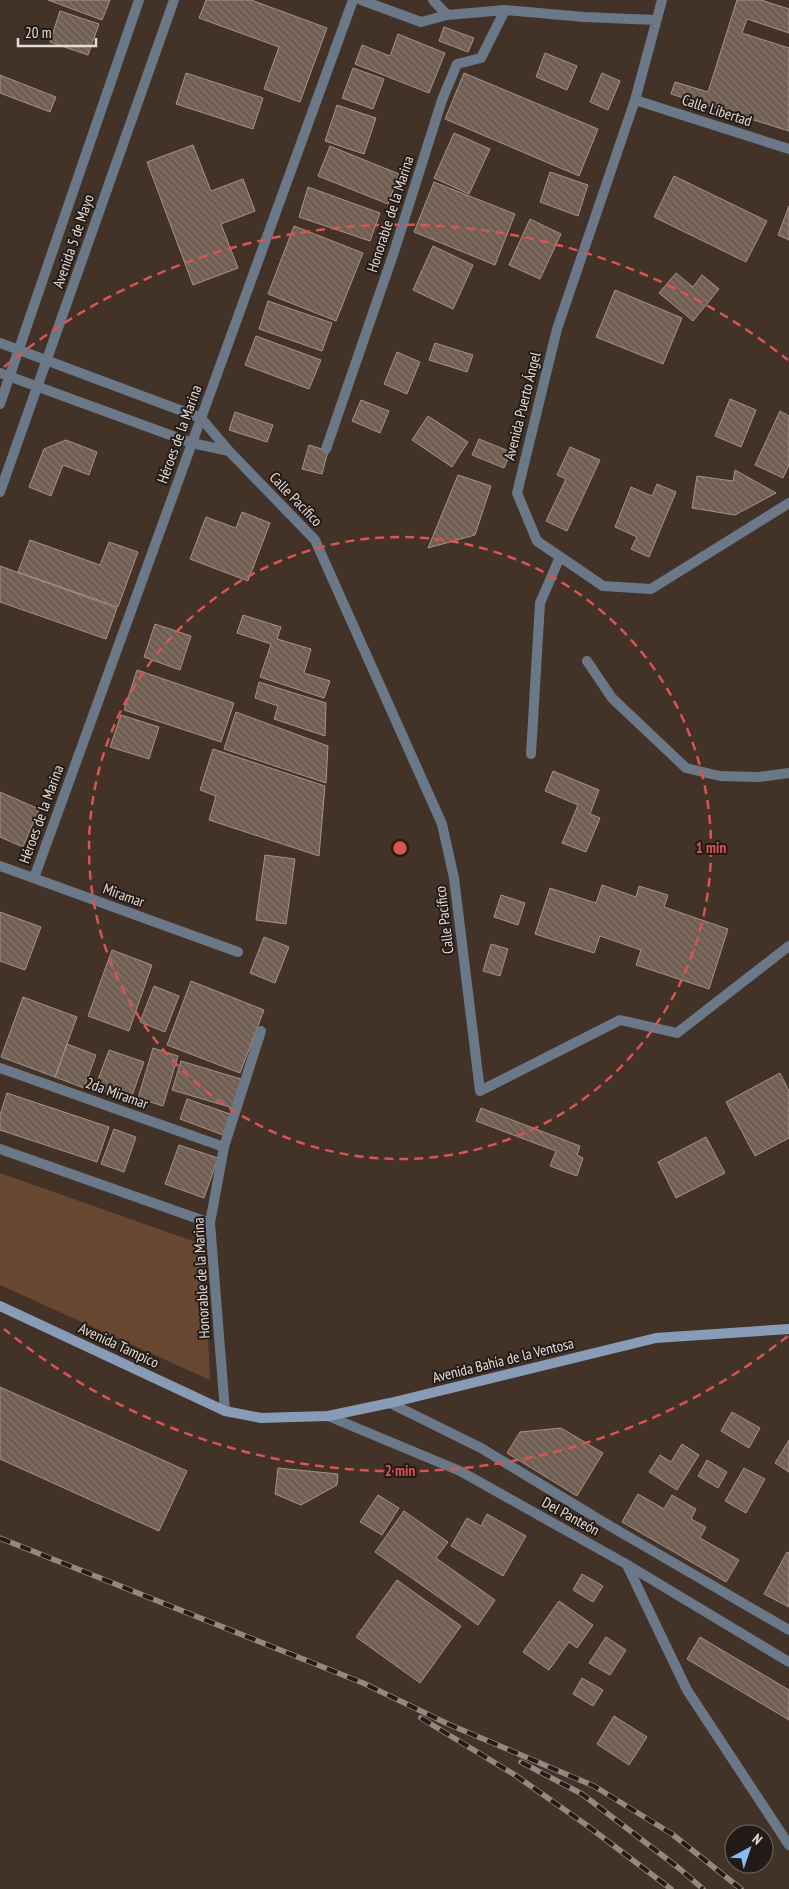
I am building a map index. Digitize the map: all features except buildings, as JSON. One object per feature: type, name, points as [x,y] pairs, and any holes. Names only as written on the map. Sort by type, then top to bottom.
[{"type":"main road","name":"Avenida Tampico","points":[[0,1306],[225,1411]]},
{"type":"main road","name":"Avenida Bahía de la Ventosa","points":[[225,1411],[261,1418],[328,1416],[390,1403],[656,1338],[789,1329]]},
{"type":"street","name":"Avenida 5 de Mayo","points":[[0,404],[5,375],[20,350],[138,0]]},
{"type":"street","name":"Avenida 5 de Mayo","points":[[0,492],[174,0]]},
{"type":"street","name":"Héroes de la Marina","points":[[34,878],[353,0]]},
{"type":"street","points":[[361,0],[421,22],[447,15],[505,10],[584,17],[655,20]]},
{"type":"street","points":[[433,0],[447,15]]},
{"type":"street","name":"Avenida Puerto Ángel","points":[[662,0],[655,20],[652,40],[635,100],[556,329],[517,492],[537,541],[604,586],[651,589],[789,503]]},
{"type":"street","name":"Honorable de la Marina","points":[[326,449],[394,252],[442,100],[457,64],[481,58],[505,10]]},
{"type":"street","name":"Calle Libertad","points":[[635,100],[789,149]]},
{"type":"street","name":"Calle Pacífico","points":[[0,343],[201,418],[228,451],[316,540],[442,824],[454,878],[480,1091],[620,1020],[678,1033],[789,946]]},
{"type":"street","points":[[5,375],[192,443],[228,451]]},
{"type":"street","points":[[531,754],[540,603],[560,557]]},
{"type":"street","points":[[587,661],[612,698],[686,768],[720,776],[759,777],[789,773]]},
{"type":"street","name":"Miramar","points":[[0,866],[238,952]]},
{"type":"street","name":"Honorable de la Marina","points":[[225,1411],[210,1222],[224,1147],[261,1031]]},
{"type":"street","name":"2da Miramar","points":[[0,1068],[224,1147]]},
{"type":"street","points":[[0,1149],[210,1222]]},
{"type":"street","name":"Del Panteón","points":[[390,1403],[481,1448],[610,1526],[789,1630]]},
{"type":"street","name":"Del Panteón","points":[[328,1416],[460,1471],[626,1564],[789,1662]]},
{"type":"street","points":[[626,1564],[687,1690],[789,1846]]},
{"type":"shaded area","points":[[0,1173],[204,1245],[210,1380],[0,1285]]},
{"type":"railway","points":[[0,1538],[363,1683],[448,1724],[594,1786],[672,1834],[741,1889]]},
{"type":"railway","points":[[421,1718],[515,1775],[585,1824],[671,1889]]},
{"type":"railway","points":[[521,1762],[582,1794],[680,1869],[703,1889]]}]
